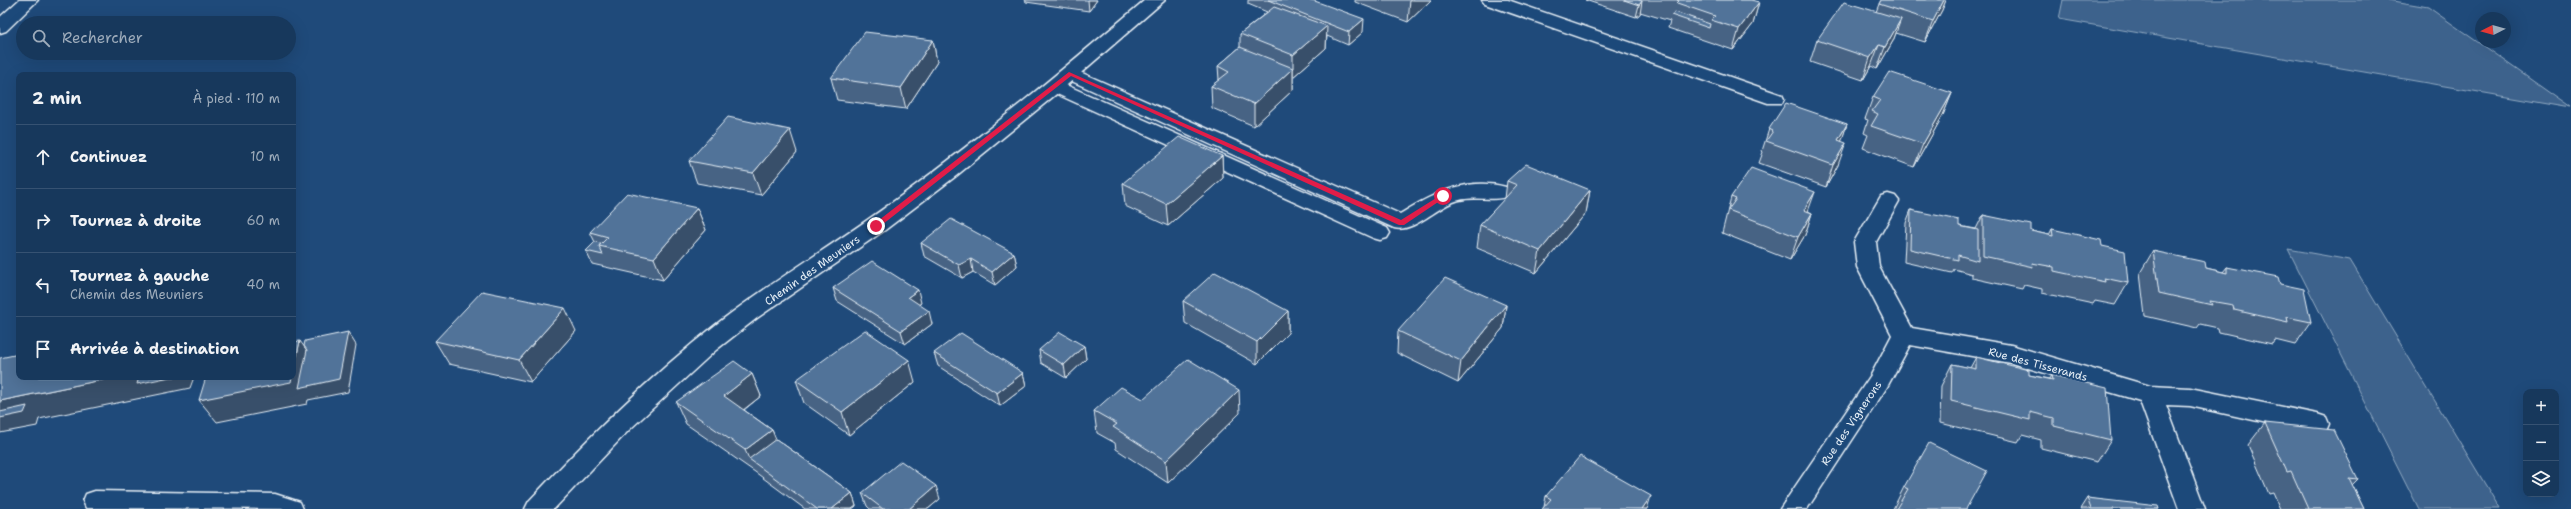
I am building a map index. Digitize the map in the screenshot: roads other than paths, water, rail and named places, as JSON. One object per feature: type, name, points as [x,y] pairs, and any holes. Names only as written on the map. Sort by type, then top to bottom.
[{"type":"street","points":[[0,27],[30,0]]},
{"type":"street","name":"Chemin des Meuniers","points":[[538,509],[579,464],[643,400],[710,343],[789,284],[876,226],[1063,80],[1156,0]]},
{"type":"street","points":[[1888,201],[1865,242],[1868,267],[1904,334]]},
{"type":"street","name":"Rue des Tisserands","points":[[1904,334],[2010,354],[2150,395],[2190,397],[2316,424]]},
{"type":"street","name":"Rue des Vignerons","points":[[1793,509],[1879,381],[1904,334]]},
{"type":"street","points":[[2150,395],[2192,509]]},
{"type":"lane","points":[[1491,0],[1775,99]]},
{"type":"lane","points":[[1063,80],[1401,223],[1443,196],[1472,189],[1499,192]]},
{"type":"lane","points":[[1063,80],[1380,233]]},
{"type":"lane","points":[[95,501],[275,504],[292,509]]}]
